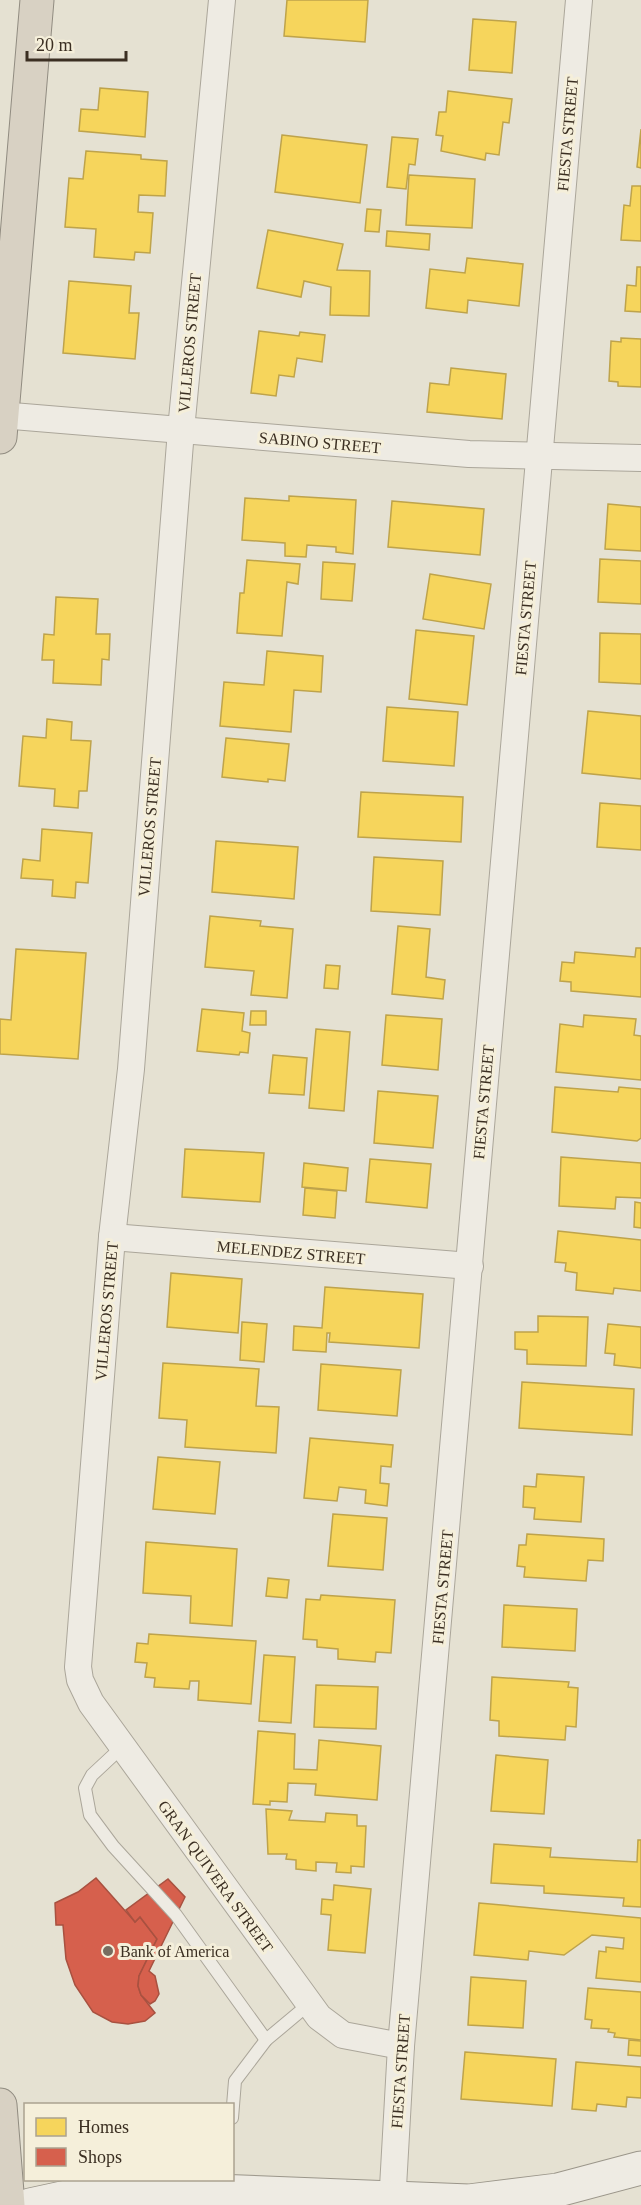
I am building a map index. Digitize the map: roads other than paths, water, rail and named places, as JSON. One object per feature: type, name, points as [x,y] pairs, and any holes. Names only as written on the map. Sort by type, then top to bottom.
[{"type":"highway","points":[[1,422],[37,0]]},
{"type":"highway","points":[[0,2105],[8,2205]]},
{"type":"main road","points":[[30,2205],[67,2197],[230,2185],[392,2202],[469,2201],[558,2190],[641,2168]]},
{"type":"street","name":"VILLEROS STREET","points":[[77,1654],[112,1237],[130,1069],[181,430],[222,0]]},
{"type":"street","name":"FIESTA STREET","points":[[392,2202],[401,2046],[579,0]]},
{"type":"street","name":"SABINO STREET","points":[[1,422],[181,430],[469,454],[641,458]]},
{"type":"street","name":"MELENDEZ STREET","points":[[112,1237],[470,1266]]},
{"type":"street","name":"GRAN QUIVERA STREET","points":[[77,1654],[84,1692],[309,2004],[330,2028],[343,2035],[401,2046]]},
{"type":"lane","points":[[122,1747],[92,1774],[85,1788],[90,1815],[113,1846],[176,1915],[266,2040]]},
{"type":"lane","points":[[233,2103],[235,2081],[266,2040],[309,2004]]},
{"type":"place","name":"Bank of America","points":[[108,1951]]}]
